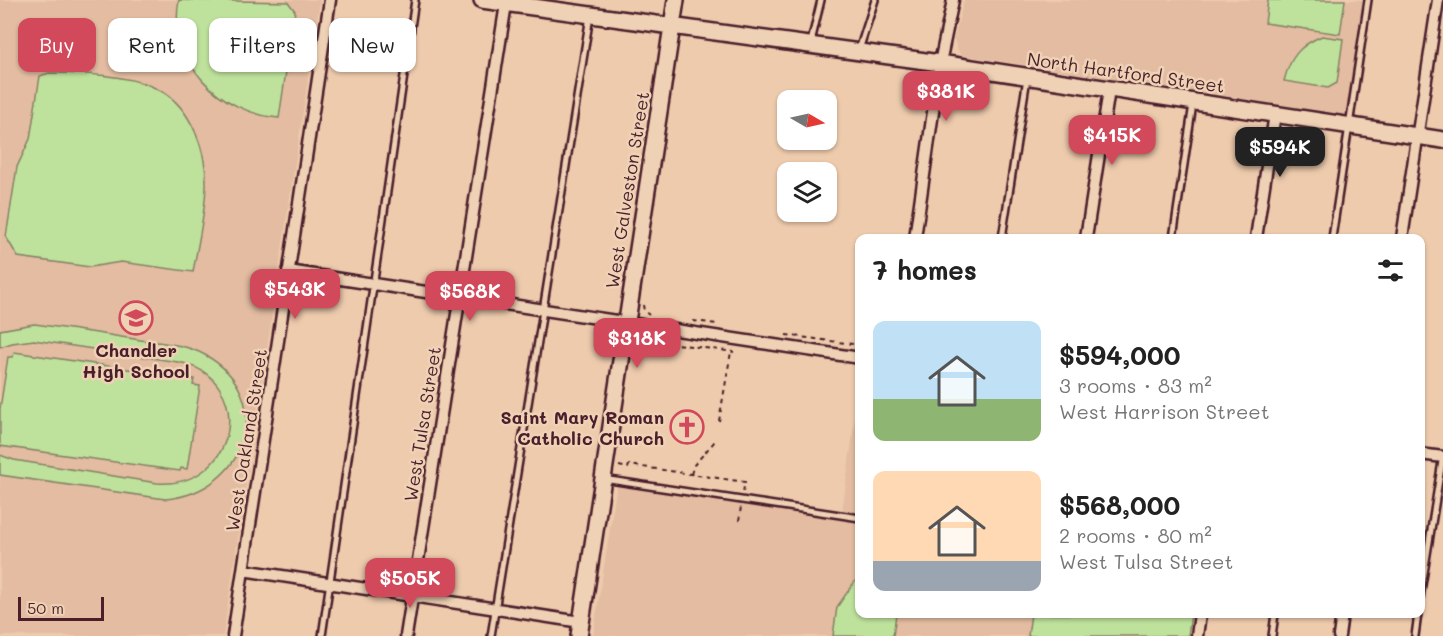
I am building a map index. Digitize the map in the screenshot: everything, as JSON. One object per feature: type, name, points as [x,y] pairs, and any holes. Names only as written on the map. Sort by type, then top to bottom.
[{"type":"street","name":"West Oakland Street","points":[[233,636],[330,0]]},
{"type":"street","name":"North Hartford Street","points":[[482,0],[940,63],[1443,140]]},
{"type":"street","name":"West Galveston Street","points":[[580,629],[610,480],[627,324],[676,0]]},
{"type":"street","points":[[916,234],[940,63],[953,0]]},
{"type":"street","points":[[1403,234],[1438,0]]},
{"type":"street","name":"West Tulsa Street","points":[[406,636],[506,2]]},
{"type":"street","points":[[1087,234],[1109,90]]},
{"type":"street","points":[[1257,234],[1275,114]]},
{"type":"street","points":[[288,271],[374,286],[855,357]]},
{"type":"street","points":[[1425,454],[1443,456]]},
{"type":"street","points":[[243,570],[495,608],[580,629]]},
{"type":"street","points":[[1197,636],[1199,618]]},
{"type":"street","points":[[1339,636],[1341,618]]},
{"type":"lane","points":[[322,636],[415,0]]},
{"type":"lane","points":[[810,45],[820,0]]},
{"type":"lane","points":[[858,52],[875,0]]},
{"type":"lane","points":[[1333,234],[1368,0]]},
{"type":"lane","points":[[491,636],[590,16]]},
{"type":"lane","points":[[1003,234],[1027,78]]},
{"type":"lane","points":[[1174,234],[1193,102]]},
{"type":"lane","points":[[1425,567],[1443,456]]},
{"type":"lane","points":[[610,480],[855,517]]},
{"type":"lane","points":[[1272,636],[1274,618]]},
{"type":"lane","points":[[1415,636],[1417,618]]},
{"type":"path","points":[[645,296],[643,307],[650,315]]},
{"type":"path","points":[[682,320],[693,321],[695,319],[721,326]]},
{"type":"path","points":[[785,335],[855,344]]},
{"type":"path","points":[[636,352],[640,343],[648,340],[733,352],[719,421]]},
{"type":"path","points":[[691,474],[694,465],[715,441]]},
{"type":"path","points":[[610,480],[619,466],[628,468],[629,465],[745,482],[739,521]]},
{"type":"shaded area","name":"Chandler High School","points":[[0,0],[320,0],[317,20],[209,18],[209,72],[309,72],[223,636],[0,636]]},
{"type":"shaded area","points":[[964,0],[1366,0],[1348,115],[960,55],[954,39]]},
{"type":"shaded area","points":[[855,419],[855,618],[1030,618],[1028,636],[593,636],[617,485],[841,519]]},
{"type":"green space","points":[[179,0],[288,2],[295,11],[294,18],[209,18],[209,72],[286,72],[279,118],[258,114],[237,106],[219,95],[203,80],[197,72],[197,18],[177,18]]},
{"type":"green space","points":[[1268,0],[1345,0],[1340,34],[1265,23]]},
{"type":"green space","points":[[1322,36],[1343,39],[1337,83],[1328,88],[1284,81],[1289,65],[1297,53],[1308,43]]},
{"type":"green space","points":[[49,73],[91,74],[137,81],[161,91],[181,108],[195,132],[206,173],[204,207],[193,272],[121,262],[90,267],[18,257],[6,237],[17,167],[30,139],[40,76]]},
{"type":"green space","points":[[34,324],[171,344],[205,355],[228,373],[242,394],[246,417],[243,440],[233,461],[216,479],[193,492],[165,499],[0,475],[0,455],[14,460],[157,483],[185,480],[206,469],[221,451],[228,430],[228,408],[220,388],[203,372],[178,362],[34,340],[0,347],[0,330]]},
{"type":"green space","points":[[14,352],[194,379],[193,385],[200,386],[187,469],[181,468],[180,471],[0,446],[0,409],[8,357],[13,357]]},
{"type":"green space","points":[[855,581],[855,618],[895,618],[893,636],[833,636],[837,607]]},
{"type":"green space","points":[[1030,618],[1190,618],[1188,636],[1028,636]]},
{"type":"place","name":"Chandler High School","points":[[136,318]]},
{"type":"place","name":"Saint Mary Roman Catholic Church","points":[[687,427]]}]
